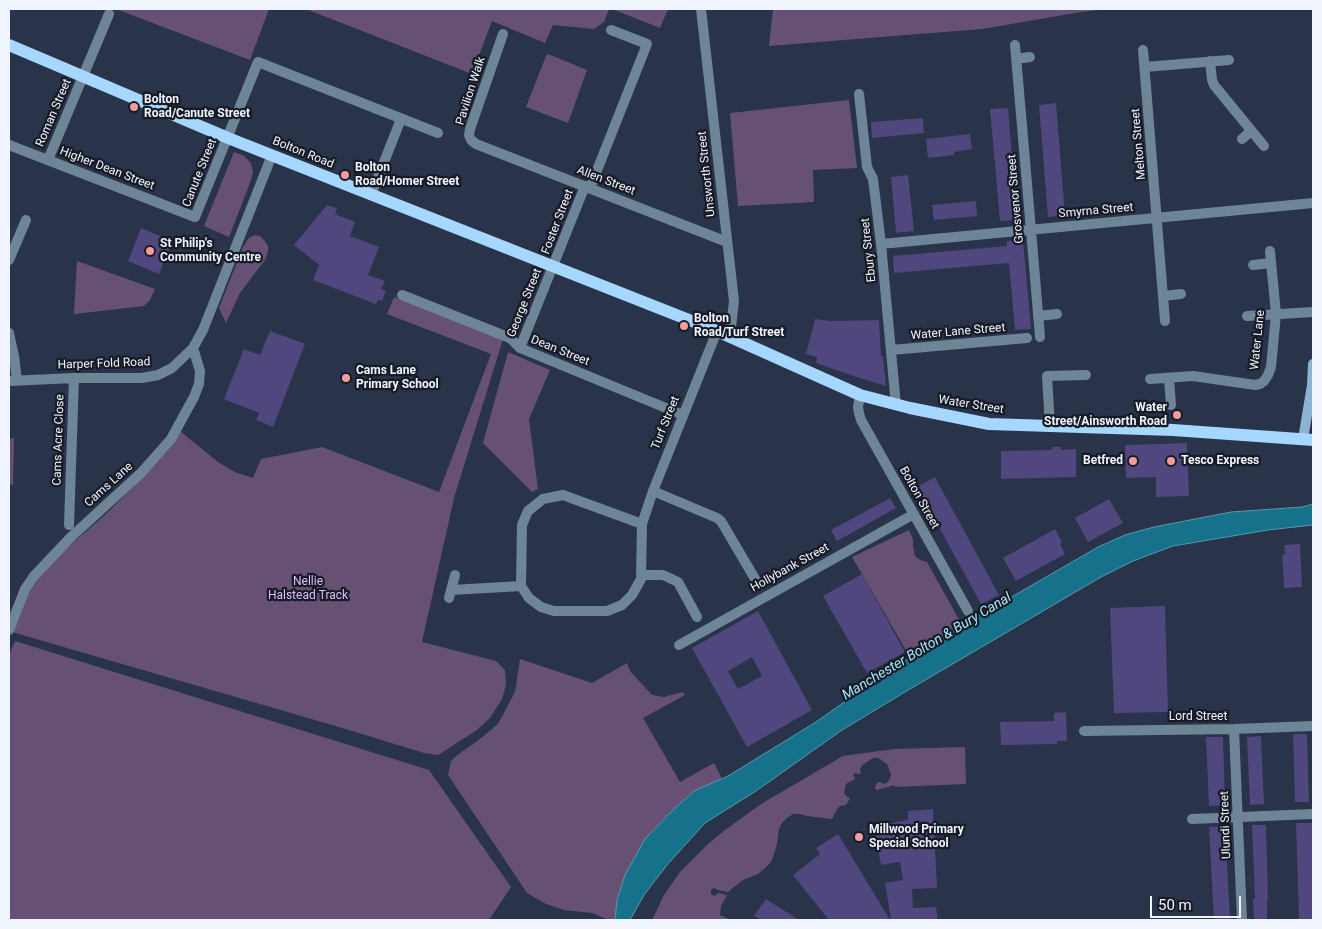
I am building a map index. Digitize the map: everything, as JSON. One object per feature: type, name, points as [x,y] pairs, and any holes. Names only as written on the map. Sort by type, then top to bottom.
[{"type":"main road","name":"Bolton Road","points":[[9,45],[228,138],[729,337]]},
{"type":"main road","name":"Water Street","points":[[729,337],[860,395],[896,405],[989,424],[1173,430],[1308,440]]},
{"type":"main road","points":[[1308,440],[1313,364]]},
{"type":"street","name":"Unsworth Street","points":[[701,9],[734,301],[732,327],[729,337]]},
{"type":"street","name":"Roman Street","points":[[48,160],[109,14]]},
{"type":"street","name":"Foster Street","points":[[554,266],[647,44],[611,30]]},
{"type":"street","name":"Pavilion Walk","points":[[476,144],[471,140],[469,135],[470,129],[498,40]]},
{"type":"street","name":"Grosvenor Street","points":[[1015,45],[1040,337]]},
{"type":"street","name":"Melton Street","points":[[1143,50],[1165,321]]},
{"type":"street","points":[[1016,58],[1030,57]]},
{"type":"street","points":[[1145,67],[1229,60]]},
{"type":"street","name":"Canute Street","points":[[196,217],[258,62],[401,119]]},
{"type":"street","points":[[1210,62],[1214,85],[1264,146]]},
{"type":"street","name":"Ebury Street","points":[[859,94],[867,167],[874,179],[896,405]]},
{"type":"street","points":[[371,195],[401,119],[438,133]]},
{"type":"street","points":[[1242,139],[1251,131]]},
{"type":"street","name":"Allen Street","points":[[476,144],[727,242]]},
{"type":"street","name":"Higher Dean Street","points":[[9,145],[196,217]]},
{"type":"street","name":"Harper Fold Road","points":[[13,381],[74,378],[142,378],[158,375],[172,368],[193,348],[199,339],[272,155]]},
{"type":"street","name":"Smyrna Street","points":[[881,244],[1313,203]]},
{"type":"street","points":[[9,260],[26,220]]},
{"type":"street","points":[[13,249],[24,254]]},
{"type":"street","name":"Water Lane","points":[[1150,379],[1200,376],[1255,386],[1260,384],[1268,375],[1271,367],[1276,314],[1270,250]]},
{"type":"street","points":[[1253,265],[1271,264]]},
{"type":"street","name":"George Street","points":[[520,348],[554,266]]},
{"type":"street","points":[[1163,296],[1181,294]]},
{"type":"street","name":"Dean Street","points":[[402,295],[510,338],[520,348],[683,415]]},
{"type":"street","points":[[1248,316],[1313,312]]},
{"type":"street","points":[[1038,316],[1057,314]]},
{"type":"street","name":"Turf Street","points":[[642,524],[652,491],[716,331]]},
{"type":"street","points":[[9,333],[14,356],[13,381]]},
{"type":"street","name":"Water Lane Street","points":[[891,350],[1027,338]]},
{"type":"street","name":"Cams Lane","points":[[9,630],[25,589],[34,576],[70,538],[142,473],[171,439],[199,384],[200,371],[193,348]]},
{"type":"street","points":[[1050,426],[1047,376],[1086,375]]},
{"type":"street","name":"Cams Acre Close","points":[[68,525],[74,378]]},
{"type":"street","points":[[1168,378],[1171,405]]},
{"type":"street","name":"Bolton Street","points":[[860,395],[858,407],[861,420],[968,611]]},
{"type":"street","points":[[652,491],[718,518],[723,523],[758,584]]},
{"type":"street","points":[[563,496],[642,524],[641,575],[641,579],[632,595],[622,605],[607,611],[554,611],[540,607],[529,598],[521,586],[522,525],[528,511],[543,499],[563,496]]},
{"type":"street","name":"Cams Acre Close","points":[[69,502],[80,502]]},
{"type":"street","name":"Hollybank Street","points":[[679,644],[914,514]]},
{"type":"street","points":[[455,574],[451,594],[521,586]]},
{"type":"street","points":[[641,575],[663,575],[678,582],[697,617]]},
{"type":"street","name":"Lord Street","points":[[1084,731],[1313,726]]},
{"type":"street","name":"Ulundi Street","points":[[1234,729],[1242,920]]},
{"type":"street","points":[[1192,819],[1313,814]]},
{"type":"green space","points":[[116,9],[269,9],[250,60]]},
{"type":"green space","points":[[306,9],[609,9],[604,22],[594,29],[553,25],[545,43],[492,21],[472,74]]},
{"type":"green space","points":[[612,9],[668,9],[660,28]]},
{"type":"green space","points":[[773,9],[1108,9],[982,29],[769,46]]},
{"type":"green space","points":[[548,54],[587,70],[568,123],[526,107]]},
{"type":"green space","points":[[849,100],[857,168],[813,170],[814,202],[738,206],[730,113]]},
{"type":"green space","points":[[234,152],[244,156],[251,163],[253,172],[229,237],[204,226]]},
{"type":"green space","points":[[255,235],[260,236],[264,240],[268,246],[268,252],[265,260],[240,293],[226,323],[219,308],[243,247],[249,238]]},
{"type":"green space","points":[[77,261],[155,289],[150,300],[144,306],[74,314]]},
{"type":"green space","name":"Nellie Halstead Track","points":[[394,297],[503,339],[454,498],[422,642],[496,661],[505,670],[506,685],[502,699],[490,718],[477,730],[438,755],[424,753],[12,632],[27,590],[60,554],[106,514],[133,487],[180,431],[218,462],[235,472],[253,478],[261,459],[322,447],[439,492],[491,354],[387,314]]},
{"type":"green space","points":[[508,352],[550,370],[529,419],[538,489],[532,492],[483,443]]},
{"type":"green space","points":[[14,438],[13,485],[9,484],[9,439]]},
{"type":"green space","points":[[909,530],[913,539],[915,556],[927,562],[962,625],[910,657],[852,557]]},
{"type":"green space","points":[[15,641],[429,770],[511,887],[489,920],[9,920],[9,655]]},
{"type":"green space","points":[[520,659],[592,683],[627,663],[630,671],[652,695],[664,697],[683,692],[685,695],[643,718],[680,782],[714,763],[722,779],[694,791],[645,839],[617,900],[615,920],[609,920],[592,913],[564,910],[546,904],[527,893],[448,775],[451,761],[498,724],[515,692]]},
{"type":"green space","points":[[965,747],[966,784],[895,787],[895,785],[876,790],[877,783],[884,784],[888,782],[891,775],[887,764],[878,758],[873,758],[862,765],[860,769],[861,774],[855,773],[853,775],[854,780],[847,783],[844,793],[850,798],[846,805],[840,806],[837,809],[832,819],[800,814],[793,814],[787,818],[779,829],[777,844],[771,862],[764,869],[758,874],[743,880],[728,892],[714,888],[711,890],[711,894],[714,896],[718,893],[727,895],[721,906],[720,915],[731,920],[652,920],[664,895],[680,872],[708,844],[761,804],[843,756],[894,749]]},
{"type":"water","points":[[1313,504],[1313,525],[1268,530],[1173,546],[1133,561],[1101,577],[910,689],[842,730],[756,791],[705,823],[667,865],[644,895],[630,920],[615,920],[617,900],[625,875],[645,839],[694,791],[728,776],[816,722],[887,672],[970,621],[1098,547],[1125,535],[1154,527],[1231,512],[1302,507]]},
{"type":"building","points":[[1056,103],[1065,215],[1048,217],[1039,105]]},
{"type":"building","points":[[1008,108],[1017,220],[1000,221],[990,109]]},
{"type":"building","points":[[923,118],[924,133],[872,138],[871,122]]},
{"type":"building","points":[[970,134],[972,149],[954,152],[954,155],[928,158],[926,139]]},
{"type":"building","points":[[908,175],[914,231],[896,233],[891,177]]},
{"type":"building","points":[[976,201],[977,216],[934,220],[932,205]]},
{"type":"building","points":[[327,205],[337,208],[335,214],[355,222],[350,236],[379,247],[368,275],[385,281],[381,289],[386,291],[382,301],[378,300],[376,304],[313,280],[319,265],[294,245]]},
{"type":"building","name":"St Philip's Community Centre","points":[[141,228],[172,241],[159,274],[128,261]]},
{"type":"building","points":[[1023,240],[1031,329],[1015,330],[1009,263],[894,273],[893,256],[1007,246],[1007,241]]},
{"type":"building","points":[[815,319],[831,321],[879,320],[881,356],[883,356],[886,386],[816,363],[817,357],[806,354]]},
{"type":"building","points":[[270,331],[305,344],[273,427],[256,420],[259,413],[224,399],[244,349],[260,355]]},
{"type":"building","name":"Tesco Express","points":[[1187,443],[1189,496],[1156,497],[1156,477],[1126,478],[1125,445]]},
{"type":"building","points":[[1052,447],[1061,447],[1061,450],[1076,449],[1076,477],[1001,479],[1001,451],[1052,450]]},
{"type":"building","points":[[935,477],[999,595],[981,604],[917,487]]},
{"type":"building","points":[[890,498],[896,508],[837,541],[831,530]]},
{"type":"building","points":[[1109,499],[1123,523],[1088,542],[1075,518]]},
{"type":"building","points":[[1055,529],[1062,542],[1060,544],[1065,554],[1016,581],[1003,558]]},
{"type":"building","points":[[1300,544],[1302,587],[1284,588],[1282,555],[1285,554],[1284,545]]},
{"type":"building","points":[[862,574],[905,652],[867,673],[823,596]]},
{"type":"building","points":[[1165,606],[1168,712],[1114,713],[1110,608]]},
{"type":"building","points":[[758,611],[812,710],[747,747],[692,648]],"holes":[[[752,657],[762,676],[738,689],[728,671]]]},
{"type":"building","points":[[1066,712],[1067,741],[1057,741],[1057,744],[1001,745],[1000,722],[1054,721],[1054,713]]},
{"type":"building","points":[[1293,734],[1307,734],[1309,802],[1295,802]]},
{"type":"building","points":[[1261,736],[1264,804],[1250,805],[1247,737]]},
{"type":"building","points":[[1206,737],[1223,737],[1225,805],[1209,806]]},
{"type":"building","points":[[933,809],[937,888],[912,889],[913,908],[936,907],[938,920],[891,920],[885,883],[903,880],[900,862],[881,865],[874,826],[908,820],[908,811]]},
{"type":"building","points":[[1296,823],[1312,823],[1313,920],[1299,920]]},
{"type":"building","points":[[1252,825],[1266,825],[1267,920],[1254,920]]},
{"type":"building","points":[[1225,826],[1230,920],[1214,920],[1209,827]]},
{"type":"building","points":[[838,834],[890,920],[829,920],[793,875],[820,854],[816,848]]},
{"type":"building","points":[[766,899],[799,920],[762,920],[754,916]]},
{"type":"place","name":"Bolton Road/Canute Street","points":[[134,107]]},
{"type":"place","name":"Bolton Road/Homer Street","points":[[345,175]]},
{"type":"place","name":"St Philip's Community Centre","points":[[150,251]]},
{"type":"place","name":"Bolton Road/Turf Street","points":[[684,326]]},
{"type":"place","name":"Cams Lane Primary School","points":[[346,378]]},
{"type":"place","name":"Water Street/Ainsworth Road","points":[[1177,415]]},
{"type":"place","name":"Betfred","points":[[1133,461]]},
{"type":"place","name":"Tesco Express","points":[[1171,461]]},
{"type":"place","name":"Millwood Primary Special School","points":[[859,837]]},
{"type":"water label","name":"Manchester Bolton & Bury Canal","points":[[927,647]]}]
